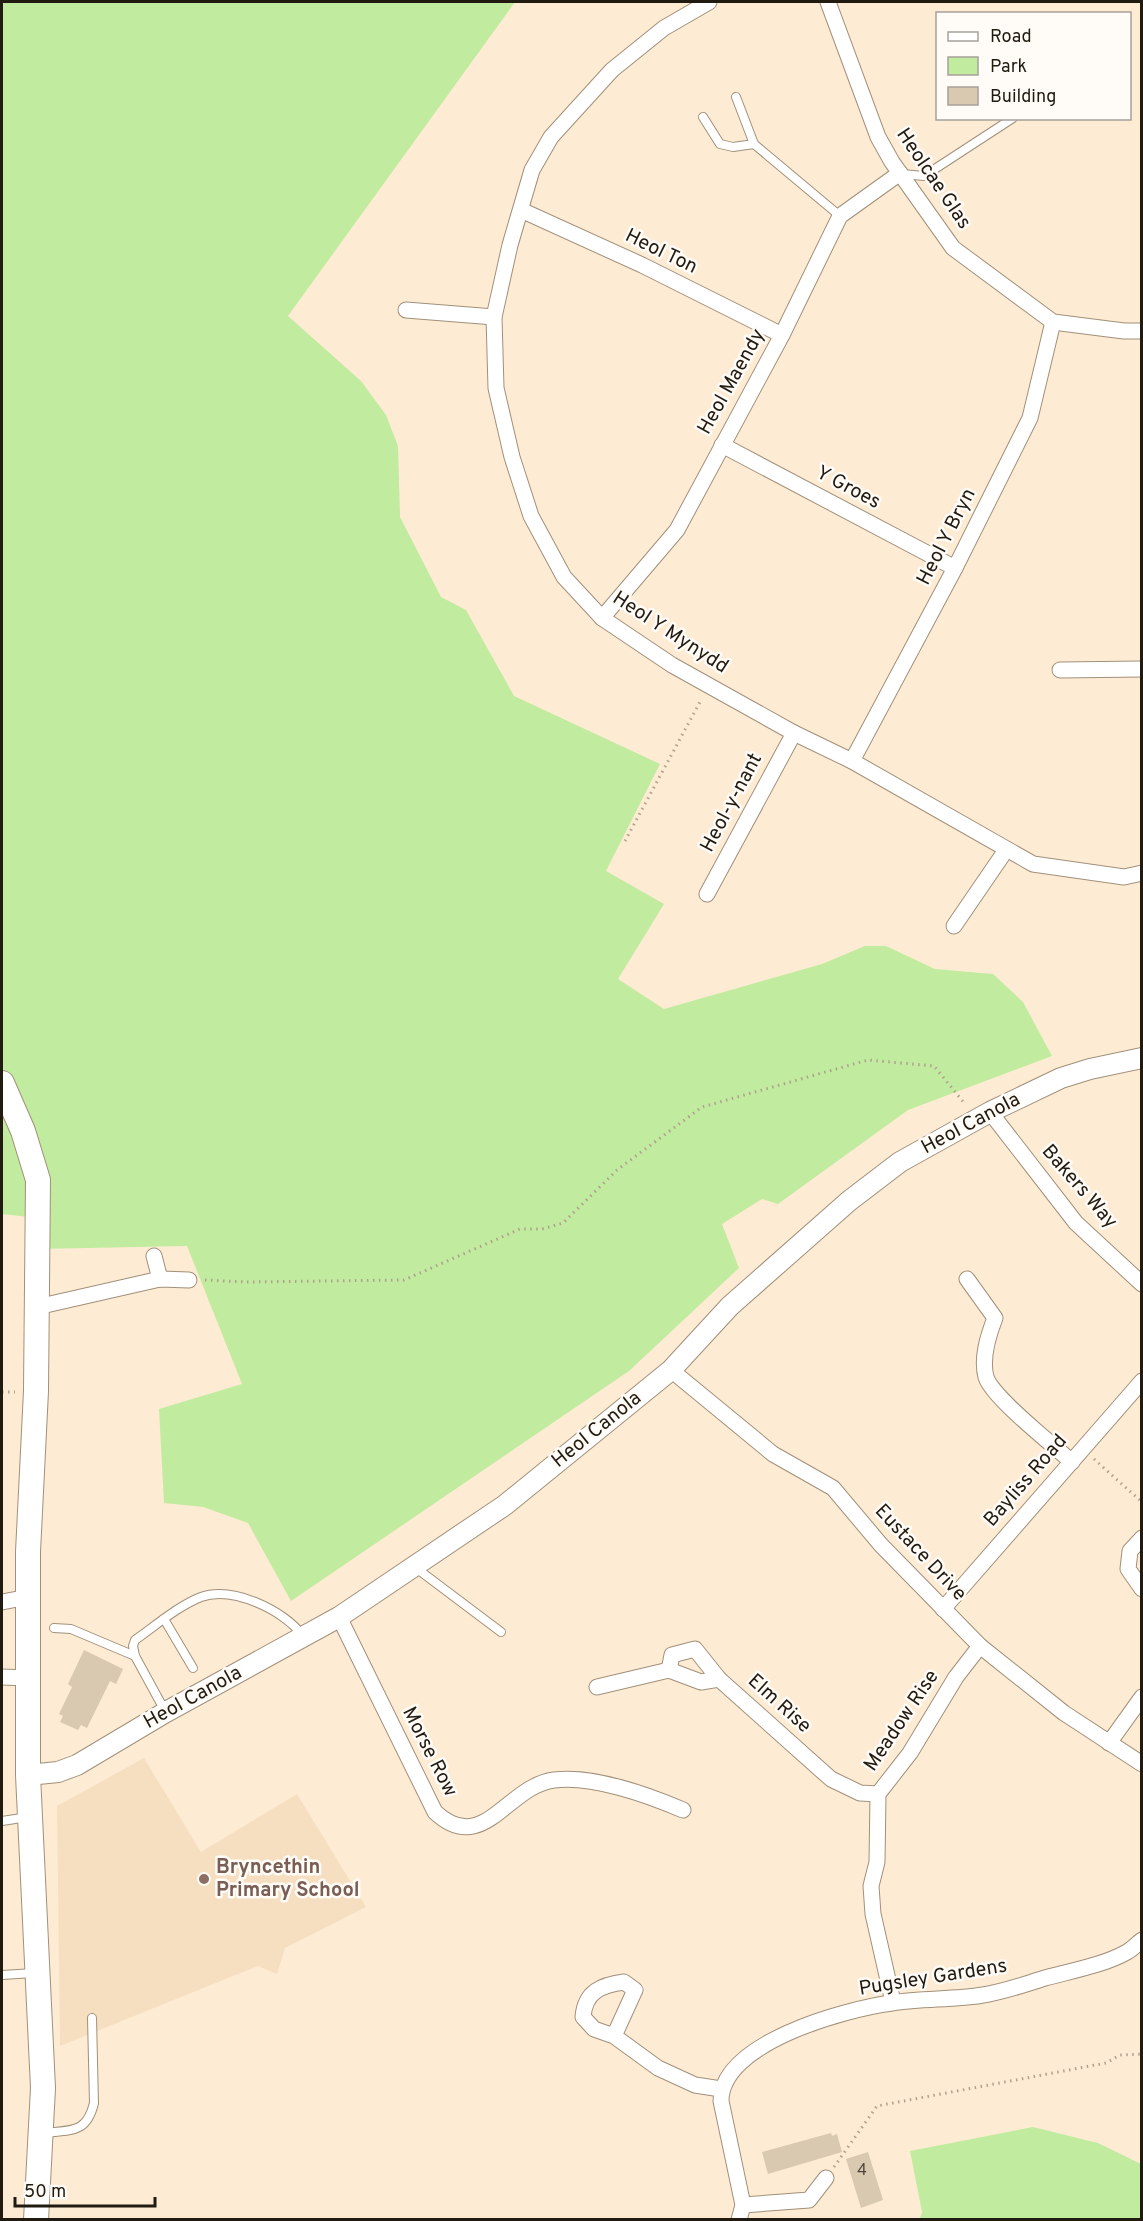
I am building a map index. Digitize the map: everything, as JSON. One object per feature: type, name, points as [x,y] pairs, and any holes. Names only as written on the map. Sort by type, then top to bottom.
[{"type":"main road","points":[[2,1083],[23,1131],[38,1180],[28,1597],[28,1775],[43,2088],[36,2220]]},
{"type":"street","name":"Heol Y Mynydd","points":[[709,2],[664,28],[612,70],[551,137],[532,170],[494,317],[496,388],[512,457],[531,516],[564,577],[602,618],[672,665],[852,761],[1033,864],[1125,877],[1142,873]]},
{"type":"street","name":"Heolcae Glas","points":[[828,2],[878,137],[900,173],[953,248],[1053,322],[1124,332],[1142,331]]},
{"type":"street","name":"Heol Maendy","points":[[602,618],[677,530],[782,335],[840,216],[900,173]]},
{"type":"street","name":"Heol Ton","points":[[521,210],[642,265],[782,335]]},
{"type":"street","points":[[406,310],[494,317]]},
{"type":"street","name":"Heol Y Bryn","points":[[852,761],[955,568],[1030,418],[1053,322]]},
{"type":"street","name":"Y Groes","points":[[722,445],[955,568]]},
{"type":"street","points":[[1060,670],[1142,669]]},
{"type":"street","name":"Heol-y-nant","points":[[707,894],[794,732]]},
{"type":"street","points":[[954,926],[1006,850]]},
{"type":"street","name":"Heol Canola","points":[[28,1775],[58,1772],[77,1765],[166,1712],[339,1617],[505,1505],[671,1370],[730,1306],[849,1201],[900,1162],[984,1115],[1061,1078],[1142,1058]]},
{"type":"street","name":"Bakers Way","points":[[984,1115],[1076,1223],[1142,1284]]},
{"type":"street","points":[[154,1256],[160,1279]]},
{"type":"street","points":[[36,1307],[160,1279],[189,1280]]},
{"type":"street","points":[[967,1279],[994,1318],[984,1360],[986,1379],[998,1395],[1072,1462]]},
{"type":"street","name":"Eustace Drive","points":[[671,1370],[773,1454],[833,1488],[882,1545],[980,1646],[1064,1713],[1142,1764]]},
{"type":"street","name":"Bayliss Road","points":[[943,1610],[1142,1381]]},
{"type":"street","points":[[1142,1538],[1130,1551],[1128,1569],[1142,1589]]},
{"type":"street","points":[[2,1602],[28,1597]]},
{"type":"street","name":"Morse Row","points":[[339,1617],[435,1812],[447,1823],[471,1826],[488,1823],[523,1791],[536,1783],[557,1780],[594,1783],[658,1799],[683,1810]]},
{"type":"street","name":"Meadow Rise","points":[[893,2002],[873,1914],[871,1886],[877,1862],[878,1794],[910,1753],[956,1677],[980,1646]]},
{"type":"street","name":"Elm Rise","points":[[669,1670],[672,1655],[695,1649],[719,1678],[831,1779],[860,1793],[878,1794]]},
{"type":"street","points":[[597,1687],[669,1670],[701,1682],[719,1678]]},
{"type":"street","points":[[2,1677],[28,1678]]},
{"type":"street","points":[[1109,1743],[1142,1697]]},
{"type":"street","name":"Pugsley Gardens","points":[[721,2089],[740,2064],[805,2025],[893,2002],[985,1995],[1085,1967],[1127,1952],[1142,1940]]},
{"type":"street","points":[[614,2036],[658,2068],[695,2085],[721,2089],[721,2102],[741,2212],[809,2200],[826,2178]]},
{"type":"lane","points":[[736,98],[754,144],[840,216]]},
{"type":"lane","points":[[703,117],[720,144],[734,147],[754,144]]},
{"type":"lane","points":[[900,173],[924,176],[1010,120]]},
{"type":"lane","points":[[415,1567],[501,1632]]},
{"type":"lane","points":[[166,1712],[135,1656],[133,1646],[135,1640],[164,1619],[201,1597],[220,1595],[261,1604],[284,1616],[303,1637]]},
{"type":"lane","points":[[164,1619],[193,1668]]},
{"type":"lane","points":[[54,1628],[71,1629],[135,1656]]},
{"type":"lane","points":[[2,1821],[30,1817]]},
{"type":"lane","points":[[2,1975],[36,1973]]},
{"type":"lane","points":[[41,2133],[75,2130],[85,2124],[91,2116],[94,2103],[92,2018]]},
{"type":"path","points":[[625,842],[708,685]]},
{"type":"path","points":[[189,1280],[246,1282],[404,1280],[520,1229],[542,1229],[563,1223],[617,1170],[702,1107],[868,1060],[934,1066],[984,1115]]},
{"type":"path","points":[[1083,1449],[1142,1502]]},
{"type":"path","points":[[826,2178],[877,2106],[1106,2063],[1120,2055],[1142,2054]]},
{"type":"shaded area","name":"Bryncethin Primary School","points":[[144,1758],[201,1852],[297,1794],[366,1907],[285,1948],[277,1974],[258,1966],[60,2046],[57,1806]]},
{"type":"green space","points":[[2,2],[515,2],[288,316],[361,381],[386,415],[398,446],[400,517],[441,597],[466,610],[514,696],[660,764],[606,871],[664,904],[618,979],[664,1009],[822,964],[865,946],[886,946],[935,969],[993,974],[1023,1002],[1052,1056],[908,1110],[778,1204],[762,1199],[722,1224],[739,1268],[629,1371],[291,1601],[248,1523],[203,1507],[164,1503],[159,1409],[242,1384],[187,1246],[37,1249],[38,1218],[2,1214]]},
{"type":"green space","points":[[1033,2127],[1098,2143],[1141,2164],[1141,2219],[920,2219],[922,2212],[910,2151]]},
{"type":"building","points":[[84,1650],[123,1669],[116,1684],[110,1681],[87,1728],[81,1725],[78,1730],[60,1722],[63,1716],[59,1714],[72,1687],[68,1684]]},
{"type":"building","points":[[831,2133],[832,2136],[837,2134],[842,2152],[768,2174],[762,2152]]},
{"type":"building","points":[[868,2152],[883,2200],[861,2208],[846,2159]]},
{"type":"place","name":"Bryncethin Primary School","points":[[204,1879]]}]
